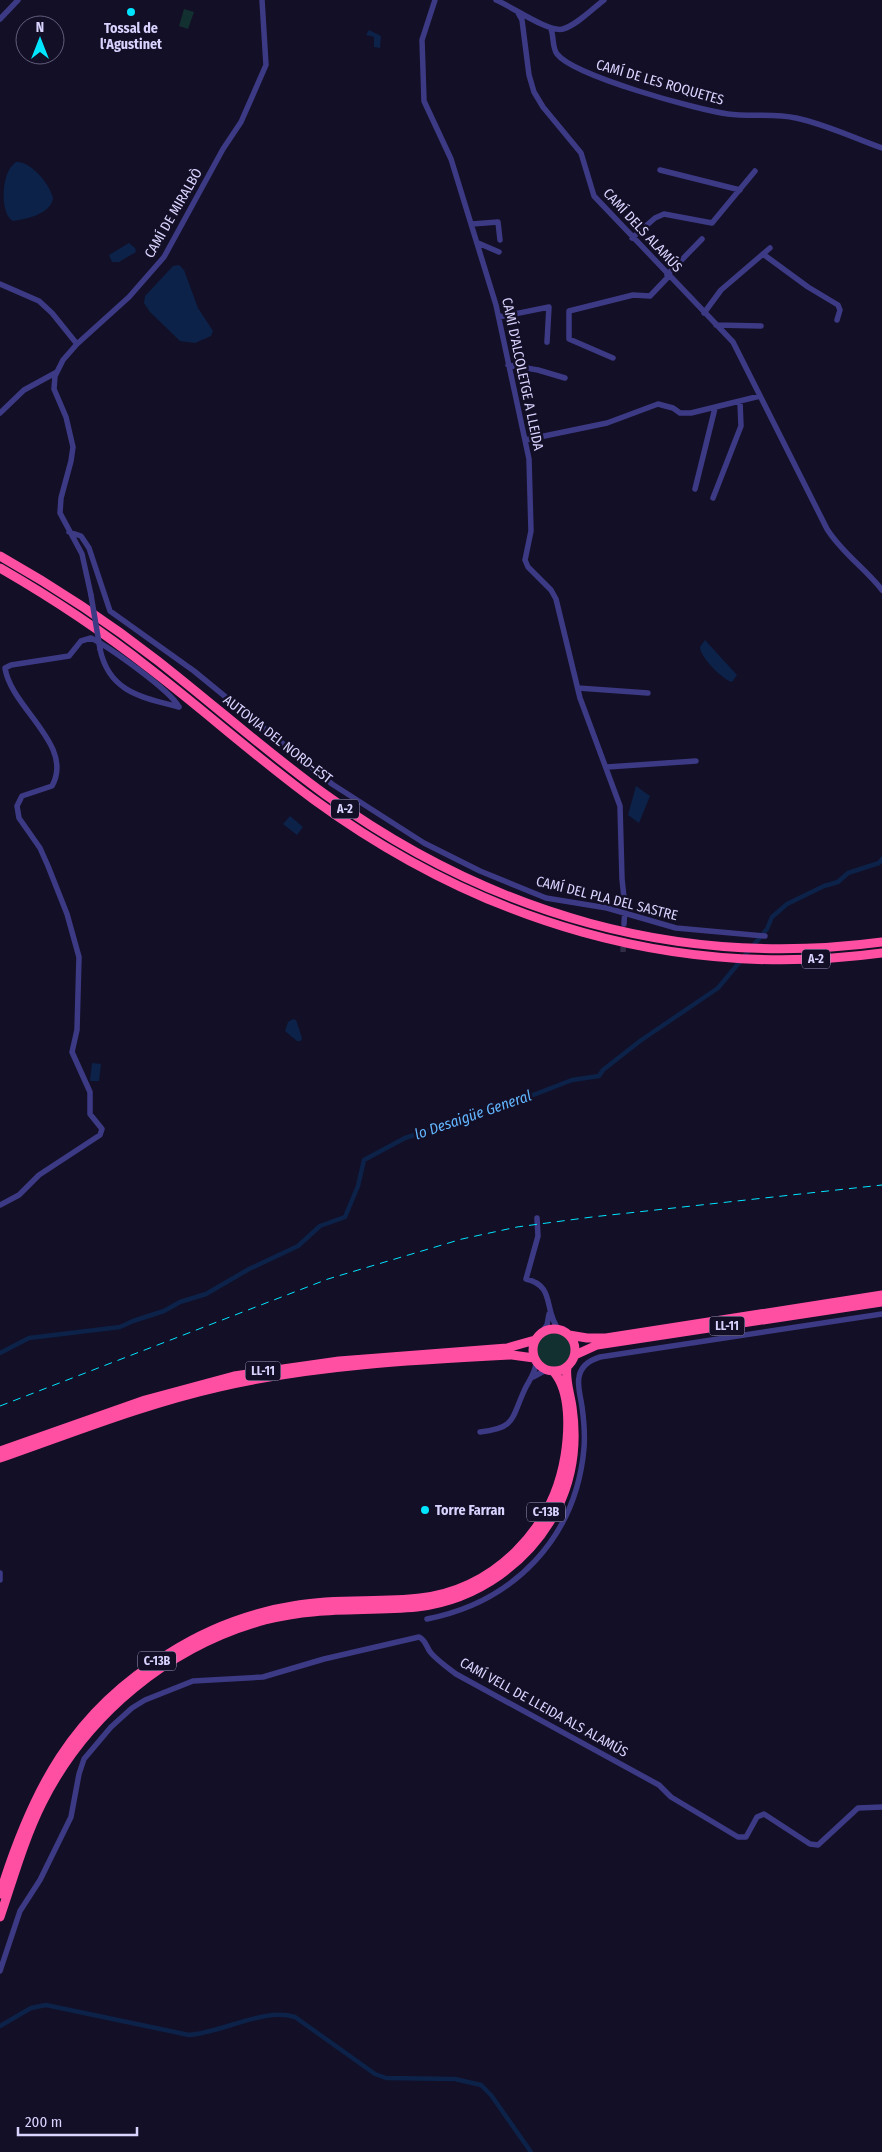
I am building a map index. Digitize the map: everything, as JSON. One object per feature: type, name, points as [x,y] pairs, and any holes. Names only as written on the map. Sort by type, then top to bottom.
[{"type":"highway","name":"AUTOVIA DEL NORD-EST","points":[[0,556],[48,584],[122,634],[287,765],[342,806],[399,844],[445,869],[507,897],[582,922],[665,940],[744,948],[816,948],[882,942]]},
{"type":"highway","name":"AUTOVIA DEL NORD-EST","points":[[0,568],[54,600],[106,636],[312,798],[365,834],[420,868],[498,904],[571,930],[653,949],[750,959],[822,958],[882,953]]},
{"type":"highway","points":[[630,1335],[641,1330],[882,1290]]},
{"type":"highway","name":"LL-11","points":[[0,1451],[145,1400],[234,1376],[331,1361],[507,1348],[538,1337],[548,1330],[559,1330],[569,1335],[592,1339],[630,1335],[882,1295]]},
{"type":"highway","name":"LL-11","points":[[575,1355],[597,1345],[882,1302]]},
{"type":"highway","points":[[550,1371],[567,1367],[575,1355],[575,1346],[569,1335]]},
{"type":"highway","points":[[535,1361],[533,1347],[538,1337]]},
{"type":"highway","name":"LL-11","points":[[0,1458],[140,1409],[252,1380],[368,1365],[512,1355],[535,1361],[550,1371]]},
{"type":"highway","name":"C-13B","points":[[0,1917],[33,1823],[64,1765],[86,1735],[111,1708],[163,1667],[214,1639],[276,1617],[329,1609],[417,1607],[453,1599],[487,1584],[522,1557],[553,1517],[569,1477],[574,1429],[566,1378],[567,1367]]},
{"type":"highway","name":"C-13B","points":[[0,1894],[26,1818],[56,1761],[98,1709],[120,1688],[154,1662],[202,1635],[254,1615],[318,1602],[405,1599],[432,1596],[473,1582],[511,1556],[532,1534],[543,1518],[556,1491],[563,1469],[567,1442],[566,1410],[561,1383],[550,1371]]},
{"type":"street","points":[[0,19],[18,0]]},
{"type":"street","name":"CAMÍ DE MIRALBÒ","points":[[0,413],[20,393],[57,372],[63,360],[77,344],[129,297],[164,257],[223,149],[241,122],[266,65],[262,0]]},
{"type":"street","name":"CAMÍ D'ALCOLETGE A LLEIDA","points":[[435,0],[422,40],[424,101],[451,159],[499,317],[529,459],[531,522],[525,558],[528,567],[548,586],[556,599],[578,688],[620,806],[624,924]]},
{"type":"street","points":[[498,1],[551,29],[566,28],[604,0]]},
{"type":"street","name":"CAMÍ DELS ALAMÚS","points":[[517,11],[521,17],[525,35],[529,77],[536,96],[581,153],[596,199],[735,346],[828,529],[838,545],[868,573],[882,590]]},
{"type":"street","name":"CAMÍ DE LES ROQUETES","points":[[551,29],[555,48],[559,56],[574,67],[599,78],[710,111],[746,116],[796,118],[882,148]]},
{"type":"street","points":[[660,170],[740,190]]},
{"type":"street","points":[[632,238],[655,218],[664,214],[712,223],[755,171]]},
{"type":"street","points":[[472,224],[498,222],[500,240]]},
{"type":"street","points":[[613,358],[569,339],[569,311],[632,295],[650,296],[702,239]]},
{"type":"street","points":[[478,243],[499,252]]},
{"type":"street","points":[[704,313],[721,290],[770,248]]},
{"type":"street","points":[[763,254],[808,287],[838,305],[840,310],[837,320]]},
{"type":"street","points":[[0,284],[39,301],[52,313],[77,344]]},
{"type":"street","points":[[499,317],[549,307],[547,342]]},
{"type":"street","points":[[716,324],[762,326]]},
{"type":"street","points":[[508,365],[538,370],[565,378]]},
{"type":"street","points":[[0,1205],[18,1195],[39,1175],[97,1138],[102,1130],[90,1114],[90,1092],[72,1052],[77,1033],[80,968],[68,917],[42,851],[22,824],[18,813],[18,804],[24,795],[52,786],[56,768],[56,756],[12,685],[5,670],[7,666],[69,656],[81,641],[91,638],[160,687],[174,699],[179,707],[131,692],[119,685],[106,669],[100,649],[91,595],[82,554],[63,522],[59,508],[73,447],[66,416],[54,389],[57,372]]},
{"type":"street","points":[[526,440],[607,423],[658,404],[673,408],[680,413],[715,408],[760,396]]},
{"type":"street","points":[[713,498],[741,426],[740,402]]},
{"type":"street","points":[[696,488],[715,408]]},
{"type":"street","name":"CAMÍ DEL PLA DEL SASTRE","points":[[69,532],[81,536],[89,548],[110,611],[194,671],[326,779],[442,853],[492,877],[546,898],[625,913],[645,921],[676,928],[762,936]]},
{"type":"street","points":[[578,688],[648,693]]},
{"type":"street","points":[[607,767],[696,761]]},
{"type":"street","points":[[537,1218],[537,1241],[526,1279],[536,1282],[544,1288],[550,1312],[559,1330]]},
{"type":"street","points":[[538,1337],[547,1326],[550,1312]]},
{"type":"street","points":[[427,1619],[457,1612],[498,1593],[527,1570],[558,1531],[570,1504],[581,1470],[584,1430],[578,1382],[581,1370],[590,1361],[609,1356],[882,1314]]},
{"type":"street","points":[[480,1432],[500,1429],[509,1425],[516,1413],[524,1390],[533,1377],[535,1361]]},
{"type":"street","points":[[533,1377],[550,1371]]},
{"type":"street","points":[[0,1573],[0,1580]]},
{"type":"street","name":"CAMÍ VELL DE LLEIDA ALS ALAMÚS","points":[[0,1971],[20,1911],[40,1880],[71,1817],[79,1774],[84,1759],[111,1727],[132,1708],[145,1700],[193,1681],[263,1677],[324,1659],[419,1637],[424,1640],[428,1649],[438,1661],[456,1674],[659,1785],[671,1797],[738,1837],[746,1837],[758,1817],[764,1814],[810,1844],[818,1845],[858,1808],[882,1807]]},
{"type":"green space","points":[[184,9],[194,12],[188,29],[179,26]]},
{"type":"green space","points":[[554,1332],[567,1337],[572,1350],[567,1363],[554,1368],[541,1363],[536,1350],[541,1337]]},
{"type":"water","points":[[369,30],[381,36],[380,48],[374,47],[374,37],[366,35]]},
{"type":"water","points":[[16,162],[27,165],[39,174],[48,186],[53,198],[48,208],[38,215],[13,221],[6,211],[4,193],[7,175]]},
{"type":"water","points":[[129,243],[135,248],[136,252],[119,262],[112,262],[109,255]]},
{"type":"water","points":[[179,265],[184,270],[198,308],[213,331],[211,336],[195,343],[180,341],[150,312],[144,303],[145,296],[173,266]]},
{"type":"water","points":[[705,640],[737,675],[732,682],[718,673],[704,656],[700,647]]},
{"type":"water","points":[[636,786],[650,796],[639,823],[628,815]]},
{"type":"water","points":[[290,816],[303,827],[297,835],[283,824]]},
{"type":"water","points":[[293,1019],[296,1020],[302,1038],[301,1041],[297,1041],[285,1031],[288,1022]]},
{"type":"water","points":[[92,1063],[101,1064],[99,1081],[90,1081]]},
{"type":"waterway","name":"lo Desaigüe General","points":[[0,1353],[29,1338],[120,1327],[164,1311],[180,1302],[206,1294],[249,1269],[298,1246],[320,1226],[345,1217],[358,1186],[364,1160],[405,1138],[457,1121],[476,1111],[497,1109],[572,1080],[599,1076],[603,1070],[640,1041],[718,988],[767,929],[772,917],[787,904],[824,886],[838,882],[848,873],[879,863],[882,859]]},
{"type":"waterway","points":[[0,2026],[31,2008],[46,2005],[189,2035],[270,2015],[295,2017],[375,2074],[386,2078],[455,2079],[481,2085],[491,2095],[531,2152]]},
{"type":"tunnel","points":[[623,952],[624,929]]},
{"type":"railway","points":[[0,1406],[328,1279],[462,1239],[517,1227],[592,1217],[882,1185]]},
{"type":"place","name":"Tossal de l'Agustinet","points":[[131,12]]},
{"type":"place","name":"Torre Farran","points":[[425,1510]]}]
